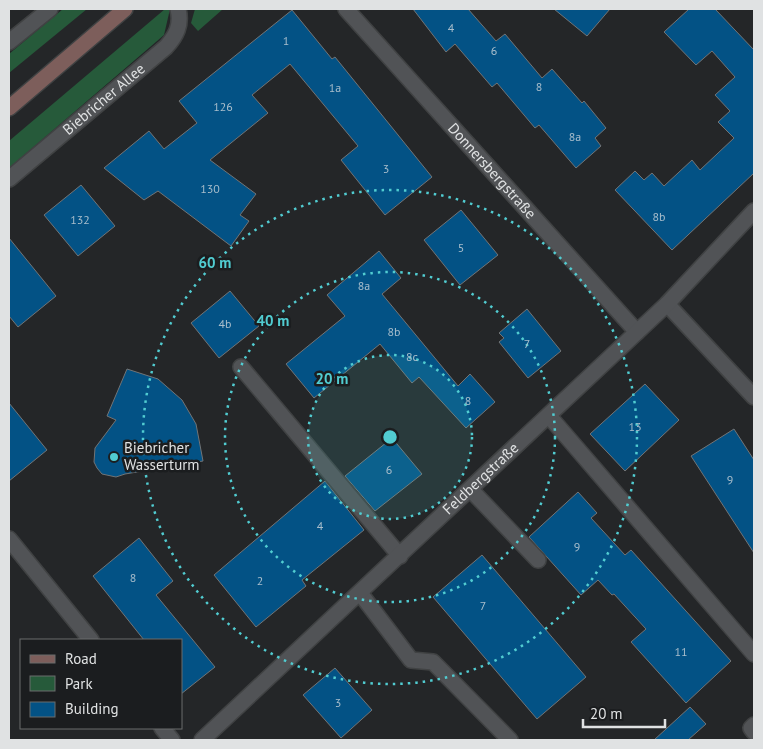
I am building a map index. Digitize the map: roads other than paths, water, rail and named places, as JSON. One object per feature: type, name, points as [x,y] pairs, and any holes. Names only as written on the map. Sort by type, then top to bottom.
[{"type":"main road","points":[[9,108],[125,9]]},
{"type":"street","points":[[9,42],[50,9]]},
{"type":"street","name":"Biebricher Allee","points":[[9,179],[166,47],[175,36],[179,25],[178,9]]},
{"type":"street","name":"Donnersbergstraße","points":[[346,9],[637,332]]},
{"type":"street","name":"Feldbergstraße","points":[[202,740],[471,490],[667,304],[754,211]]},
{"type":"street","points":[[667,304],[754,397]]},
{"type":"street","points":[[241,367],[400,556]]},
{"type":"street","points":[[549,416],[754,654]]},
{"type":"street","points":[[471,490],[538,560]]},
{"type":"street","points":[[9,539],[90,639]]},
{"type":"street","points":[[360,593],[411,660],[433,662],[510,740]]},
{"type":"street","points":[[754,725],[751,728],[754,732]]},
{"type":"street","points":[[163,729],[172,740]]},
{"type":"place","name":"Biebricher Wasserturm","points":[[114,457]]}]
